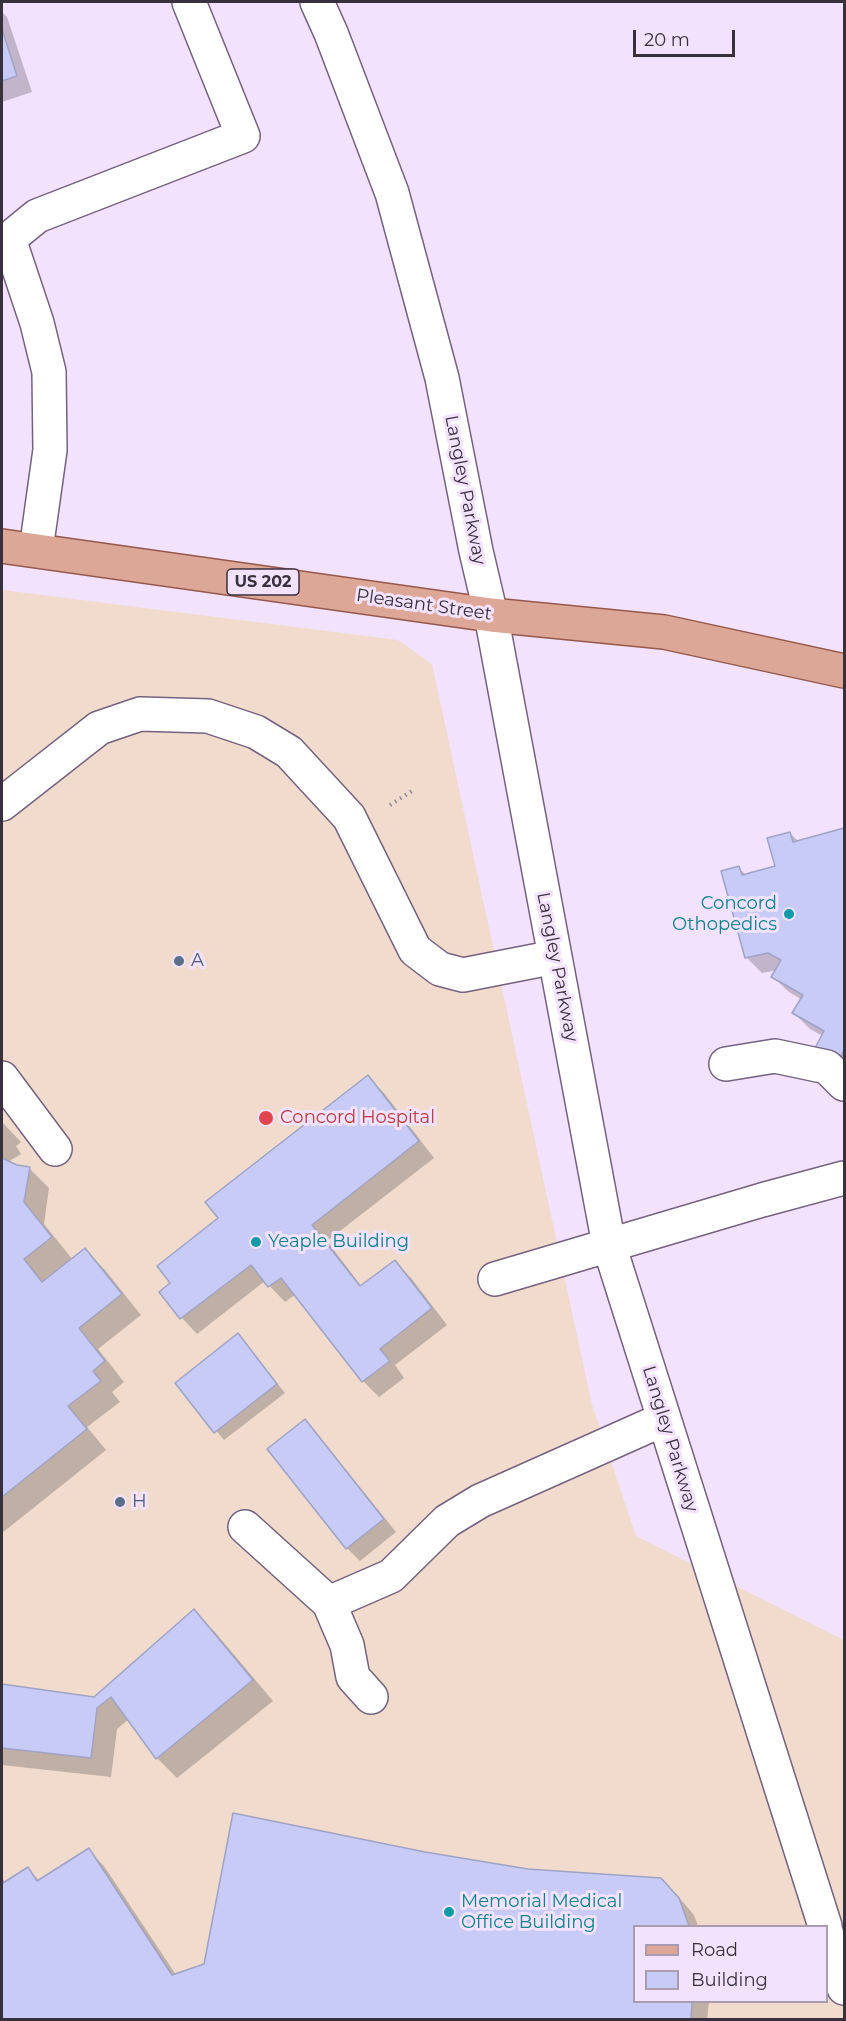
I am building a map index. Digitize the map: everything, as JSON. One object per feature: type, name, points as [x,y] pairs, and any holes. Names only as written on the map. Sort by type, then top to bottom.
[{"type":"main road","name":"Pleasant Street","points":[[2,546],[491,615],[664,632],[844,671]]},
{"type":"street","points":[[36,550],[50,450],[49,372],[37,323],[5,240],[37,216],[243,136],[189,2]]},
{"type":"street","name":"Langley Parkway","points":[[317,2],[392,193],[442,378],[491,615],[609,1245],[825,1925]]},
{"type":"street","points":[[2,804],[99,728],[140,714],[208,716],[256,732],[289,752],[349,817],[415,950],[440,969],[463,975],[555,957]]},
{"type":"street","points":[[726,1064],[775,1056],[827,1067],[844,1084]]},
{"type":"street","points":[[2,1077],[54,1149]]},
{"type":"street","points":[[495,1279],[844,1178]]},
{"type":"street","points":[[328,1603],[391,1576],[447,1521],[480,1501],[664,1419]]},
{"type":"street","points":[[245,1527],[328,1603],[347,1645],[353,1677],[370,1697]]},
{"type":"street","points":[[828,1938],[844,1988]]},
{"type":"path","points":[[390,805],[415,789]]},
{"type":"shaded area","name":"Concord Hospital","points":[[2,590],[398,640],[432,664],[592,1405],[636,1536],[844,1640],[844,2019],[2,2020]]},
{"type":"building","points":[[2,29],[17,76],[2,81]]},
{"type":"building","name":"Concord Othopedics","points":[[844,828],[844,1050],[839,1061],[815,1048],[824,1031],[792,1013],[803,995],[771,977],[781,960],[768,953],[745,958],[721,871],[739,866],[742,875],[775,866],[767,838],[790,832],[793,842]]},
{"type":"building","name":"Yeaple Building","points":[[368,1075],[419,1141],[312,1225],[360,1286],[395,1260],[432,1308],[380,1349],[390,1361],[362,1382],[281,1278],[268,1287],[251,1265],[180,1319],[159,1292],[170,1283],[157,1266],[218,1218],[205,1202]]},
{"type":"building","points":[[2,1158],[17,1165],[30,1167],[24,1202],[52,1237],[24,1259],[42,1282],[85,1248],[122,1294],[79,1328],[105,1361],[93,1371],[101,1381],[68,1406],[87,1429],[2,1497]]},
{"type":"building","points":[[238,1333],[277,1384],[214,1433],[175,1383]]},
{"type":"building","points":[[305,1419],[384,1519],[346,1549],[267,1449]]},
{"type":"building","points":[[194,1609],[253,1680],[156,1759],[111,1697],[97,1708],[91,1758],[2,1748],[2,1684],[94,1697]]},
{"type":"building","name":"Memorial Medical Office Building","points":[[233,1813],[425,1852],[528,1869],[661,1878],[679,1898],[689,1925],[633,1925],[633,2003],[692,2003],[691,2020],[2,2020],[2,1880],[3,1883],[28,1867],[37,1881],[89,1848],[172,1975],[204,1964]]},
{"type":"place","name":"Concord Othopedics","points":[[789,914]]},
{"type":"place","name":"A","points":[[179,961]]},
{"type":"place","name":"Concord Hospital","points":[[266,1118]]},
{"type":"place","name":"Yeaple Building","points":[[256,1242]]},
{"type":"place","name":"H","points":[[120,1502]]},
{"type":"place","name":"Memorial Medical Office Building","points":[[449,1912]]}]
